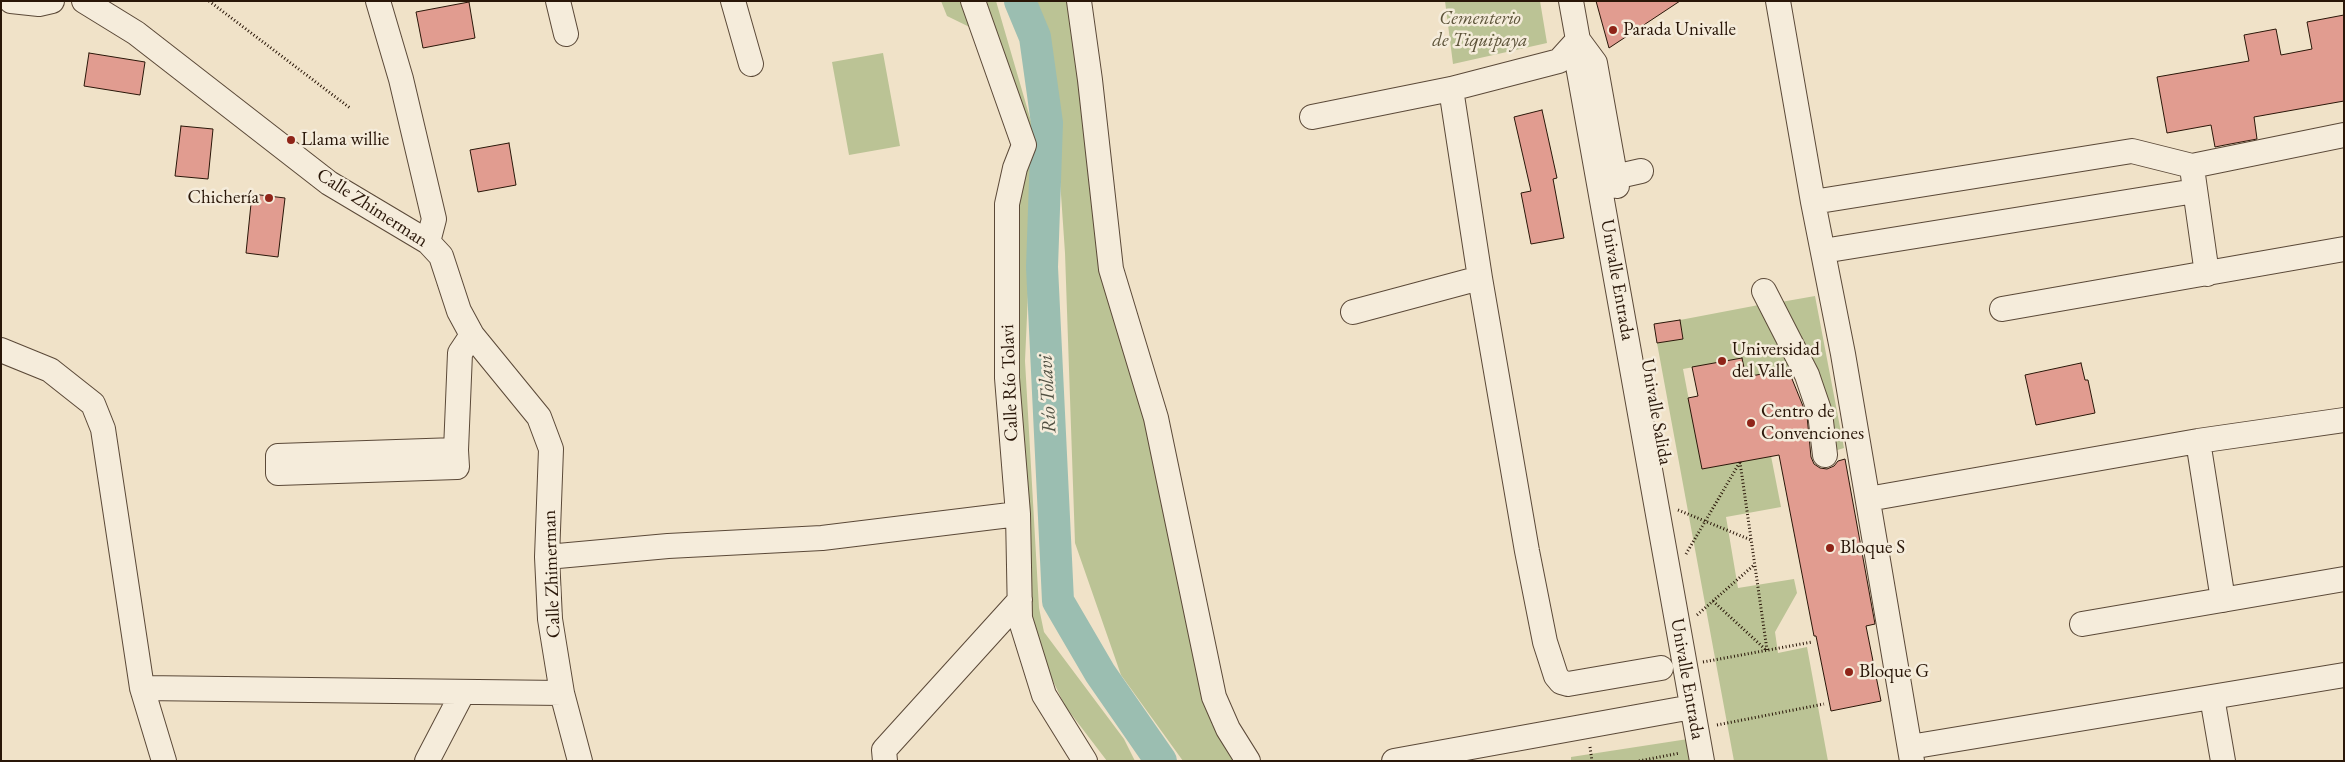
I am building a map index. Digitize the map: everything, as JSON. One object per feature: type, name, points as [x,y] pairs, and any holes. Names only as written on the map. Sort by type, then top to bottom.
[{"type":"street","points":[[11,1],[40,4],[52,1]]},
{"type":"street","points":[[378,1],[401,79],[434,219],[428,242]]},
{"type":"street","points":[[558,1],[566,34]]},
{"type":"street","points":[[733,1],[751,64]]},
{"type":"street","name":"Calle Río Tolavi","points":[[973,1],[1024,145],[1015,168],[1007,204],[1007,378],[1018,514],[1020,618],[1044,695],[1086,761]]},
{"type":"street","points":[[1079,1],[1090,80],[1111,269],[1156,418],[1214,697],[1228,729],[1248,761]]},
{"type":"street","points":[[1571,1],[1578,40],[1587,64],[1607,178],[1641,171]]},
{"type":"street","points":[[1778,1],[1868,499],[1911,754],[2212,697],[2344,675]]},
{"type":"street","name":"Calle Zhimerman","points":[[98,5],[330,183],[428,242],[441,256],[460,311],[472,335],[539,417],[551,450],[548,557],[550,619],[562,693],[580,761]]},
{"type":"street","points":[[1312,118],[1451,88],[1559,61],[1578,40]]},
{"type":"street","points":[[1451,88],[1480,278],[1545,642],[1556,676],[1561,682],[1568,684],[1661,668]]},
{"type":"street","points":[[1813,202],[2132,151],[2192,166],[2344,135]]},
{"type":"street","points":[[2192,166],[2207,274]]},
{"type":"street","name":"Univalle Entrada","points":[[1607,178],[1631,314],[1692,707],[1706,757]]},
{"type":"street","points":[[1823,251],[2195,191]]},
{"type":"street","points":[[2002,309],[2344,250]]},
{"type":"street","points":[[1353,312],[1480,278]]},
{"type":"street","points":[[1764,291],[1806,375],[1820,413],[1825,455]]},
{"type":"street","name":"Univalle Salida","points":[[1631,314],[1673,507],[1711,726],[1706,757]]},
{"type":"street","points":[[456,450],[278,456],[278,473],[457,467],[460,353],[472,335]]},
{"type":"street","points":[[1,350],[50,370],[93,404],[102,429],[142,688],[164,761]]},
{"type":"street","points":[[1868,499],[2198,441],[2344,420]]},
{"type":"street","points":[[2198,441],[2223,600]]},
{"type":"street","points":[[548,557],[668,546],[822,538],[1018,514]]},
{"type":"street","points":[[2082,624],[2344,579]]},
{"type":"street","points":[[884,761],[884,750],[1020,600]]},
{"type":"street","points":[[142,688],[562,693]]},
{"type":"street","points":[[427,761],[463,692]]},
{"type":"street","points":[[2212,697],[2223,761]]},
{"type":"street","points":[[1394,761],[1692,707]]},
{"type":"path","points":[[208,1],[350,108]]},
{"type":"path","points":[[1682,560],[1740,462],[1767,650]]},
{"type":"path","points":[[1673,507],[1751,540]]},
{"type":"path","points":[[1692,619],[1755,565]]},
{"type":"path","points":[[1713,601],[1767,650]]},
{"type":"path","points":[[1700,663],[1812,642]]},
{"type":"path","points":[[1711,726],[1824,704]]},
{"type":"path","points":[[1639,761],[1706,757]]},
{"type":"green space","points":[[941,1],[996,1],[1035,135],[1025,361],[1039,608],[1044,632],[1124,739],[1135,761],[1107,761],[1065,706],[1030,633],[1015,378],[1014,203],[1024,167],[994,39],[947,16]]},
{"type":"green space","points":[[1037,1],[1068,1],[1157,457],[1194,659],[1215,722],[1238,761],[1183,761],[1121,675],[1075,543],[1065,253],[1051,48]]},
{"type":"green space","name":"Cementerio de Tiquipaya","points":[[1445,1],[1540,1],[1547,43],[1453,64]]},
{"type":"green space","points":[[883,53],[900,146],[849,155],[832,62]]},
{"type":"green space","points":[[1815,296],[1844,448],[1831,452],[1781,302]]},
{"type":"green space","points":[[1764,304],[1798,367],[1746,377],[1742,358],[1683,369],[1702,469],[1771,456],[1781,507],[1726,517],[1738,588],[1794,579],[1797,593],[1775,632],[1778,653],[1807,647],[1828,761],[1734,761],[1657,343],[1683,339],[1680,320]]},
{"type":"green space","points":[[1688,739],[1691,761],[1571,761],[1571,757]]},
{"type":"building","points":[[1596,1],[1680,1],[1609,48]]},
{"type":"building","points":[[469,2],[475,38],[423,48],[416,12]]},
{"type":"building","points":[[2344,15],[2344,101],[2254,117],[2257,139],[2215,147],[2211,125],[2167,133],[2157,77],[2249,61],[2244,35],[2276,29],[2281,55],[2312,49],[2307,22]]},
{"type":"building","points":[[89,53],[145,62],[140,95],[84,86]]},
{"type":"building","points":[[1542,110],[1557,178],[1553,179],[1564,238],[1531,244],[1521,193],[1531,191],[1514,117]]},
{"type":"building","points":[[181,126],[213,129],[208,179],[175,176]]},
{"type":"building","points":[[509,143],[516,185],[478,192],[470,150]]},
{"type":"building","points":[[252,194],[285,198],[278,257],[246,253]]},
{"type":"building","points":[[1680,320],[1683,339],[1657,343],[1654,324]]},
{"type":"building","points":[[1742,358],[1746,377],[1788,369],[1807,416],[1811,457],[1814,464],[1820,468],[1827,469],[1834,466],[1838,461],[1845,459],[1875,624],[1866,626],[1881,701],[1831,711],[1816,636],[1814,636],[1779,455],[1702,469],[1688,398],[1698,396],[1692,367]]},
{"type":"building","points":[[2081,363],[2085,380],[2088,380],[2095,413],[2036,425],[2025,375]]},
{"type":"waterway","name":"Río Tolavi","points":[[1020,1],[1035,37],[1047,123],[1042,267],[1058,601],[1100,673],[1161,761]]},
{"type":"place","name":"Parada Univalle","points":[[1613,30]]},
{"type":"place","name":"Llama willie","points":[[291,140]]},
{"type":"place","name":"Chichería","points":[[269,198]]},
{"type":"place","name":"Universidad del Valle","points":[[1722,361]]},
{"type":"place","name":"Centro de Convenciones","points":[[1751,423]]},
{"type":"place","name":"Bloque S","points":[[1830,548]]},
{"type":"place","name":"Bloque G","points":[[1849,672]]}]
